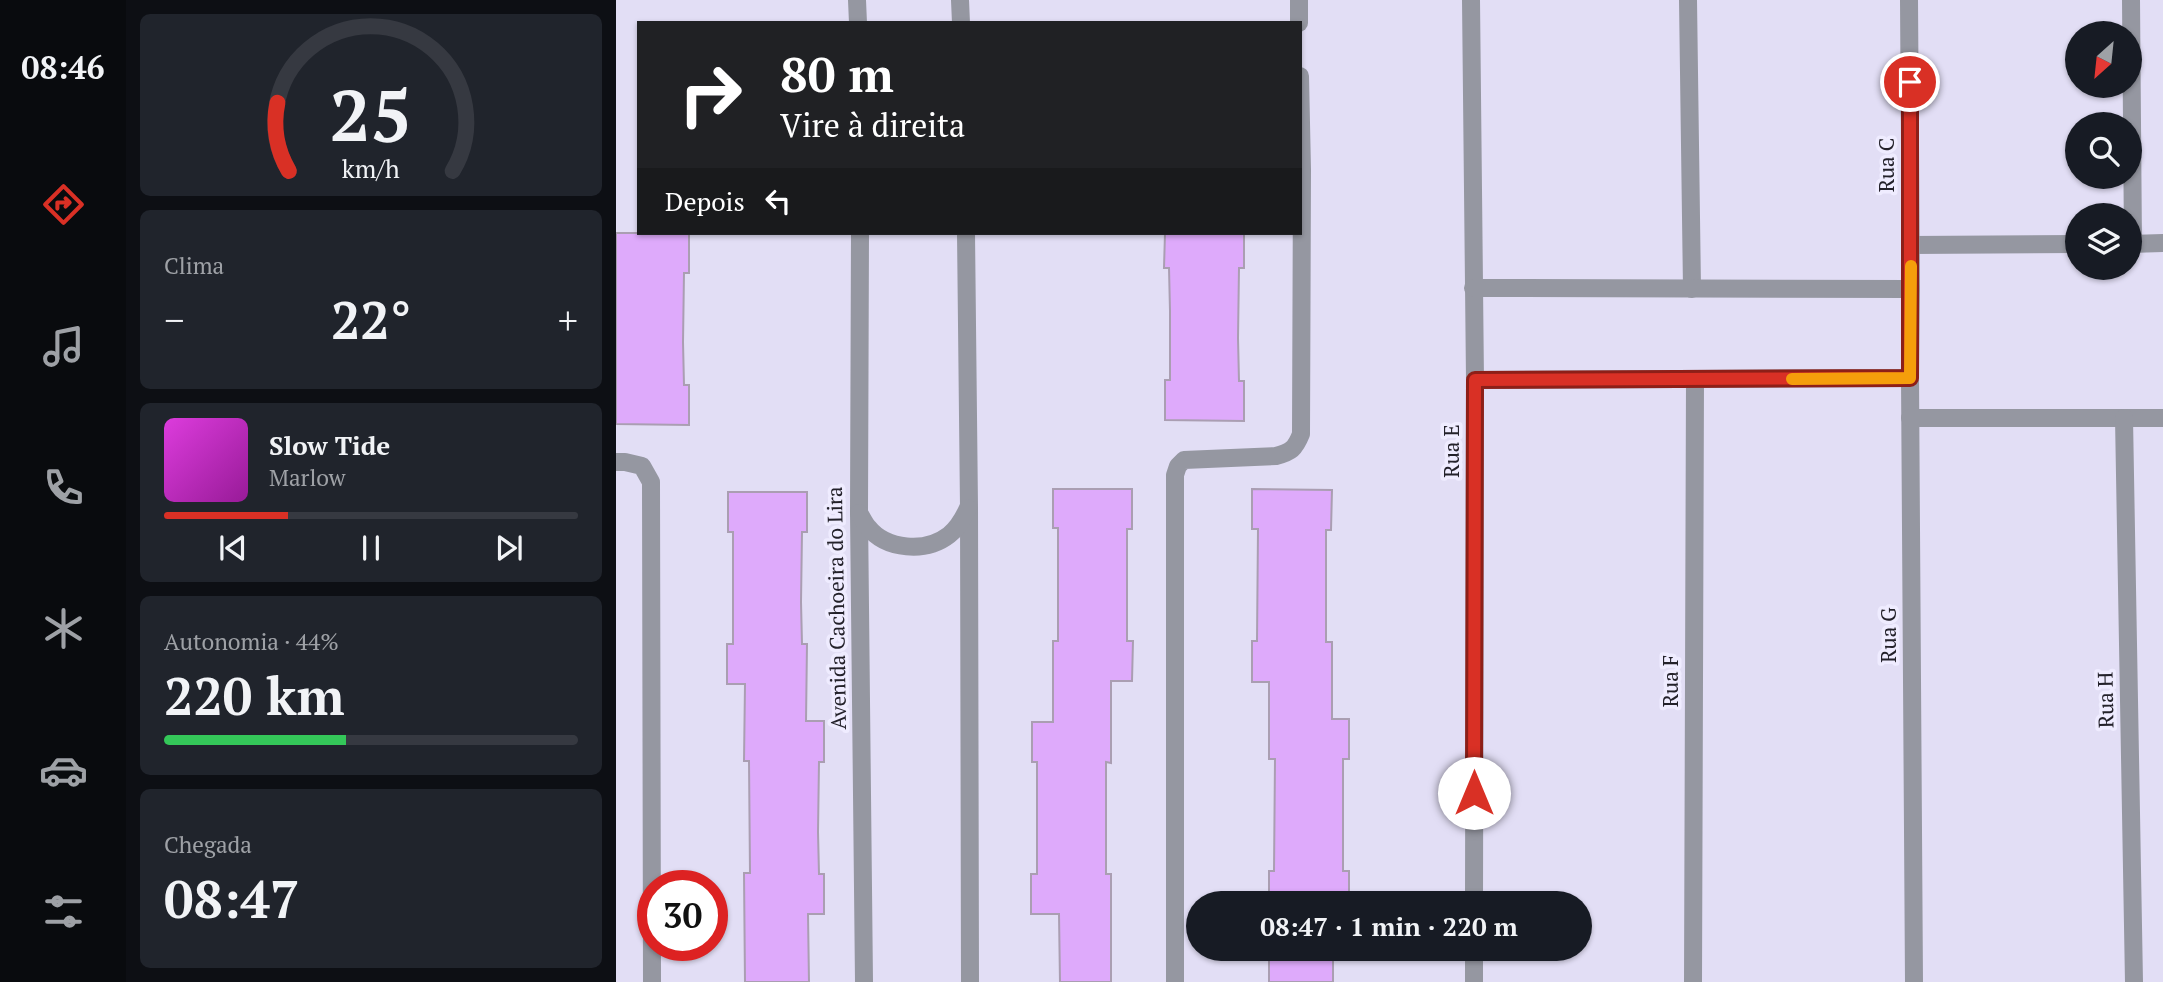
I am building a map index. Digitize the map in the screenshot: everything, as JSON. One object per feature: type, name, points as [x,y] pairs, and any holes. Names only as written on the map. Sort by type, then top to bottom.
[{"type":"street","points":[[857,0],[858,21]]},
{"type":"street","points":[[960,0],[961,21]]},
{"type":"street","points":[[1299,0],[1299,21]]},
{"type":"street","name":"Rua E","points":[[1471,0],[1475,380],[1474,891]]},
{"type":"street","points":[[1688,0],[1692,289]]},
{"type":"street","name":"Rua C","points":[[1909,0],[1911,289]]},
{"type":"street","points":[[2131,203],[2132,0]]},
{"type":"street","name":"Avenida Cachoeira do Lira","points":[[860,235],[859,513],[864,982]]},
{"type":"street","points":[[967,235],[970,982]]},
{"type":"street","points":[[1175,982],[1175,475],[1184,460],[1276,456],[1289,453],[1296,447],[1301,434],[1302,235]]},
{"type":"street","points":[[2142,244],[2163,243]]},
{"type":"street","points":[[1911,245],[2065,244]]},
{"type":"street","points":[[1473,288],[1911,289]]},
{"type":"street","name":"Rua G","points":[[1911,289],[1914,982]]},
{"type":"street","points":[[1475,380],[1910,378]]},
{"type":"street","name":"Rua F","points":[[1693,982],[1695,380]]},
{"type":"street","points":[[1910,418],[2163,418]]},
{"type":"street","name":"Rua H","points":[[2124,418],[2134,982]]},
{"type":"street","points":[[616,462],[642,466],[651,482],[652,982]]},
{"type":"street","points":[[859,513],[868,528],[881,538],[898,545],[916,547],[934,544],[948,536],[960,524],[969,507]]},
{"type":"street","points":[[1474,961],[1474,982]]},
{"type":"building","points":[[616,233],[689,235],[689,273],[684,273],[683,342],[684,385],[689,385],[689,425],[616,424]]},
{"type":"building","points":[[1165,235],[1244,235],[1244,268],[1239,268],[1238,338],[1239,381],[1244,381],[1244,421],[1165,420],[1165,380],[1170,380],[1170,311],[1169,268],[1164,268]]},
{"type":"building","points":[[1053,489],[1132,489],[1132,529],[1127,529],[1127,641],[1133,641],[1132,681],[1111,681],[1111,763],[1106,762],[1106,874],[1111,874],[1111,982],[1060,982],[1059,914],[1031,914],[1031,874],[1037,874],[1037,762],[1032,762],[1032,722],[1053,722],[1053,641],[1058,641],[1058,528],[1053,528]]},
{"type":"building","points":[[1252,489],[1332,490],[1331,530],[1326,530],[1326,642],[1332,642],[1332,719],[1349,719],[1349,759],[1343,759],[1343,871],[1349,871],[1349,891],[1269,891],[1269,871],[1274,871],[1275,759],[1269,759],[1269,682],[1252,682],[1252,641],[1257,641],[1258,529],[1252,529]]},
{"type":"building","points":[[728,492],[807,492],[807,532],[802,532],[801,602],[802,644],[807,644],[806,721],[824,721],[824,762],[819,762],[818,832],[819,874],[824,874],[824,914],[808,914],[809,982],[745,982],[744,873],[750,873],[749,761],[744,761],[745,684],[727,684],[727,644],[733,644],[733,532],[728,532]]},
{"type":"building","points":[[1269,961],[1333,961],[1333,982],[1269,982]]},
{"type":"slow traffic","points":[[1792,379],[1910,378],[1911,266]]},
{"type":"route","points":[[1474,793],[1475,380],[1910,378],[1910,82]]}]
